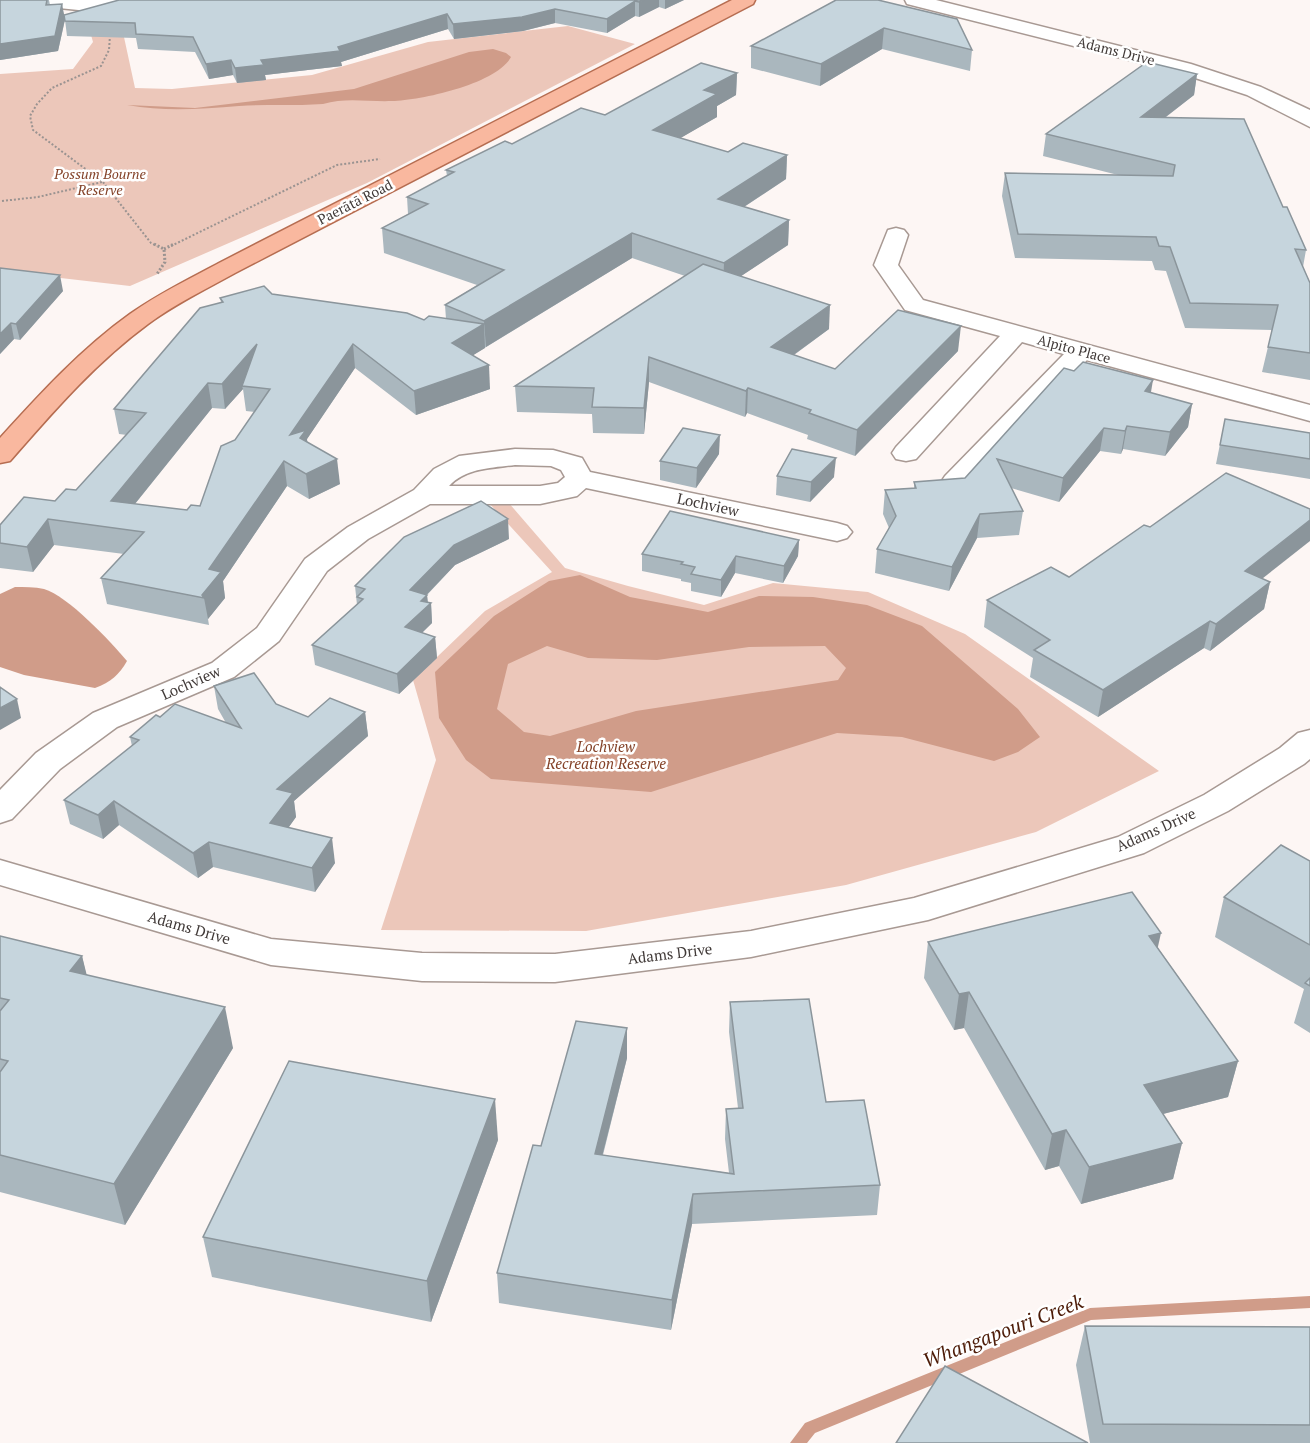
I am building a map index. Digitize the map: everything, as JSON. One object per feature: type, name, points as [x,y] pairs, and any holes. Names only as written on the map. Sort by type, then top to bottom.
[{"type":"main road","name":"Paerātā Road","points":[[0,454],[77,371],[131,326],[172,298],[746,0]]},
{"type":"street","points":[[39,0],[98,6],[125,0]]},
{"type":"street","name":"Adams Drive","points":[[914,0],[1184,68],[1254,90],[1305,116],[1310,121]]},
{"type":"street","name":"Alpito Place","points":[[896,235],[886,265],[914,305],[1310,413]]},
{"type":"street","points":[[906,453],[1017,333]]},
{"type":"street","points":[[955,482],[1082,351]]},
{"type":"street","name":"Lochview","points":[[0,811],[48,761],[105,720],[223,670],[268,634],[316,565],[358,533],[424,496],[444,475],[469,462],[515,457],[553,458],[572,464],[580,478],[837,532]]},
{"type":"street","name":"Lochview","points":[[424,496],[540,495],[567,490],[580,478]]},
{"type":"street","name":"Adams Drive","points":[[0,872],[271,952],[422,967],[555,968],[751,944],[915,911],[1131,845],[1216,803],[1292,756],[1310,741]]},
{"type":"path","points":[[108,29],[111,38],[110,50],[102,66],[52,87],[38,100],[30,116],[33,130],[103,182],[151,243],[164,249]]},
{"type":"path","points":[[164,249],[337,165],[390,158]]},
{"type":"path","points":[[2,201],[38,197],[103,182]]},
{"type":"path","points":[[157,274],[165,262],[164,249]]},
{"type":"green space","name":"Possum Bourne Reserve","points":[[84,10],[119,14],[135,88],[172,89],[312,75],[428,42],[568,26],[635,44],[367,183],[130,286],[0,271],[0,74],[73,69],[93,42]]},
{"type":"green space","name":"Lochview Recreation Reserve","points":[[508,502],[565,568],[704,605],[773,583],[868,592],[965,634],[1159,771],[1036,832],[846,885],[586,931],[381,930],[436,760],[413,680],[485,611],[552,572],[489,503]]},
{"type":"shaded area","points":[[493,49],[511,57],[503,67],[475,83],[421,98],[392,101],[349,100],[312,105],[250,105],[183,109],[155,109],[127,105],[195,108],[354,89],[469,52]]},
{"type":"shaded area","points":[[580,575],[630,597],[708,612],[759,596],[813,597],[867,605],[922,626],[1018,709],[1040,737],[1018,752],[994,761],[902,737],[837,733],[651,792],[491,779],[466,760],[439,718],[435,672],[494,616],[549,581]],"holes":[[[547,646],[588,658],[657,660],[749,647],[825,646],[846,668],[838,680],[636,711],[550,736],[524,732],[497,709],[508,664]]]},
{"type":"shaded area","points":[[15,587],[44,589],[65,600],[100,631],[127,661],[121,670],[110,681],[95,688],[24,675],[0,667],[0,594]]},
{"type":"building","points":[[0,0],[47,0],[46,5],[62,4],[55,36],[0,44]]},
{"type":"building","points":[[119,0],[644,0],[635,1],[607,19],[555,9],[522,17],[453,24],[447,14],[338,47],[340,51],[261,60],[264,65],[235,68],[231,60],[206,64],[193,37],[136,34],[135,23],[65,21],[64,15]]},
{"type":"building","points":[[836,0],[878,0],[957,19],[972,50],[884,28],[821,64],[751,46]]},
{"type":"building","points":[[1147,62],[1197,74],[1141,117],[1244,119],[1283,207],[1287,207],[1306,250],[1295,249],[1310,283],[1310,353],[1268,347],[1278,305],[1190,303],[1170,247],[1159,246],[1156,237],[1018,234],[1005,173],[1173,176],[1175,165],[1046,134]]},
{"type":"building","points":[[701,63],[737,73],[704,90],[717,94],[653,130],[728,152],[743,143],[787,155],[718,199],[789,220],[724,263],[632,233],[484,321],[445,305],[504,270],[382,228],[428,204],[407,197],[454,172],[446,170],[505,141],[512,144],[581,108],[605,115]]},
{"type":"building","points":[[703,264],[830,305],[771,347],[835,369],[898,310],[961,326],[857,430],[809,413],[811,410],[748,388],[746,391],[649,357],[644,408],[592,407],[594,388],[515,386]]},
{"type":"building","points":[[0,268],[60,275],[16,324],[11,323],[0,334]]},
{"type":"building","points":[[264,286],[272,294],[407,313],[424,320],[429,316],[484,324],[452,343],[489,365],[414,391],[353,344],[290,435],[306,430],[300,438],[337,459],[306,474],[284,461],[209,569],[221,572],[202,595],[204,598],[101,578],[144,532],[48,519],[27,547],[0,543],[0,525],[24,497],[55,501],[66,489],[76,490],[146,413],[114,409],[200,308],[223,302],[220,298]],"holes":[[[257,344],[242,386],[270,389],[235,440],[221,446],[200,506],[191,505],[187,510],[111,501],[208,383],[222,384]]]},
{"type":"building","points":[[1083,362],[1153,380],[1145,391],[1192,404],[1170,432],[1127,426],[1125,431],[1104,428],[1063,478],[997,459],[1023,511],[980,514],[952,567],[877,549],[896,516],[885,490],[916,488],[914,482],[965,478],[1064,368],[1074,371]]},
{"type":"building","points":[[1225,419],[1310,433],[1310,459],[1220,445]]},
{"type":"building","points":[[683,428],[720,435],[697,468],[660,461]]},
{"type":"building","points":[[792,449],[836,458],[811,482],[777,476]]},
{"type":"building","points":[[1226,473],[1310,509],[1310,520],[1245,571],[1270,582],[1216,624],[1210,621],[1103,690],[1034,650],[1050,640],[987,600],[1051,567],[1069,577],[1144,525],[1150,527]]},
{"type":"building","points":[[481,501],[508,519],[454,545],[410,590],[427,595],[421,601],[431,603],[405,627],[435,637],[397,674],[312,645],[363,599],[357,597],[365,589],[355,586],[404,537]]},
{"type":"building","points":[[670,511],[799,540],[784,566],[736,556],[721,580],[691,574],[695,567],[681,564],[683,562],[642,554]]},
{"type":"building","points":[[254,673],[276,704],[308,717],[330,698],[365,712],[277,789],[293,793],[270,823],[332,838],[312,868],[209,842],[193,853],[114,801],[98,815],[64,800],[139,740],[130,737],[156,715],[160,717],[175,704],[241,728],[214,686]]},
{"type":"building","points":[[0,687],[17,699],[0,708]]},
{"type":"building","points":[[1281,845],[1310,861],[1310,945],[1224,897]]},
{"type":"building","points":[[1132,892],[1161,933],[1149,936],[1238,1061],[1144,1085],[1182,1143],[1089,1167],[1066,1130],[1052,1134],[969,992],[959,994],[928,942]]},
{"type":"building","points":[[0,936],[82,956],[70,971],[225,1007],[114,1184],[0,1155],[0,1072],[8,1061],[0,1059],[0,1011],[9,1000],[0,998]]},
{"type":"building","points":[[809,999],[826,1102],[864,1100],[880,1185],[693,1194],[672,1300],[497,1273],[533,1145],[541,1146],[576,1021],[627,1028],[595,1154],[734,1174],[726,1109],[743,1108],[730,1002]]},
{"type":"building","points":[[289,1061],[495,1099],[427,1281],[203,1237]]},
{"type":"building","points":[[1085,1326],[1310,1327],[1310,1425],[1103,1424]]},
{"type":"building","points":[[945,1366],[1088,1443],[896,1443]]},
{"type":"waterway","name":"Whangapouri Creek","points":[[798,1443],[810,1428],[1090,1314],[1310,1302]]}]
